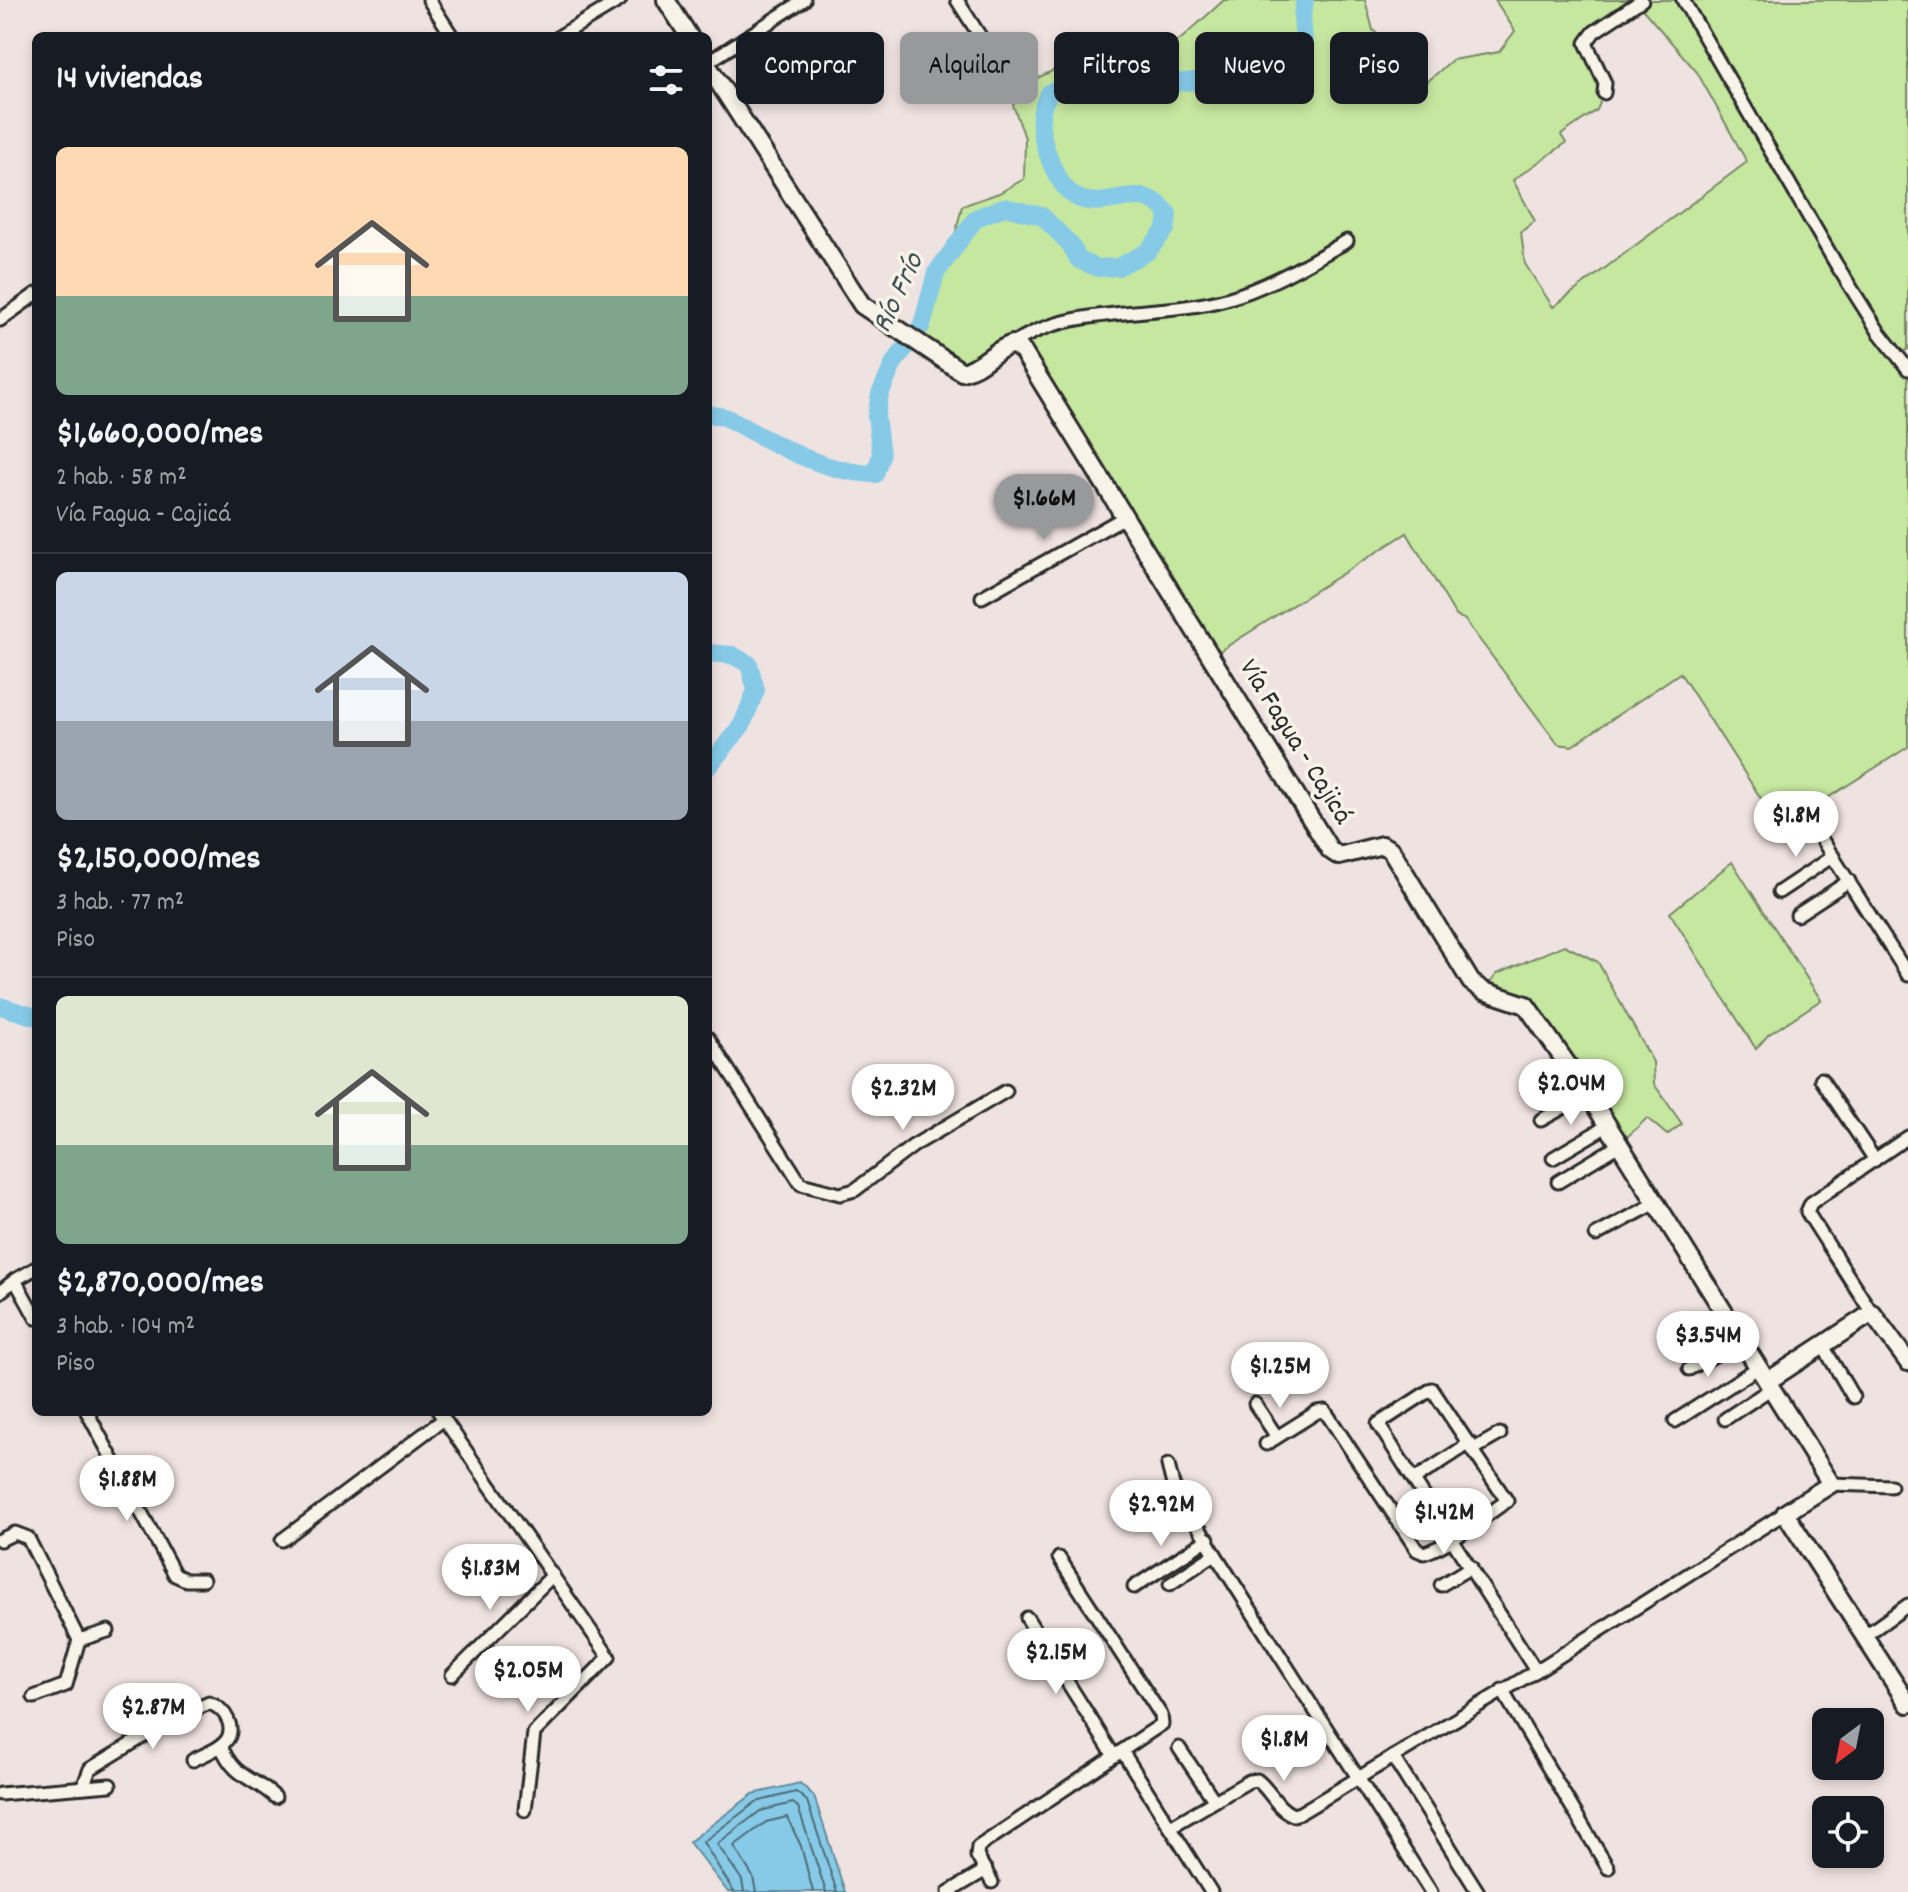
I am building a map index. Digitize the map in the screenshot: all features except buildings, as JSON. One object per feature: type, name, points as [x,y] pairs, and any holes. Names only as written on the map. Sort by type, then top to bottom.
[{"type":"street","points":[[429,0],[449,32]]},
{"type":"street","points":[[567,32],[620,0]]},
{"type":"street","points":[[666,0],[686,32]]},
{"type":"street","points":[[712,61],[804,0]]},
{"type":"street","points":[[957,0],[977,32]]},
{"type":"street","points":[[1604,93],[1605,83],[1586,43],[1594,32],[1642,0]]},
{"type":"street","points":[[1683,0],[1836,264],[1879,332],[1908,369]]},
{"type":"street","points":[[712,70],[862,305],[962,372],[1043,328],[1225,300],[1273,282],[1347,241]]},
{"type":"street","points":[[0,320],[32,297]]},
{"type":"street","name":"Vía Fagua - Cajicá","points":[[1013,344],[1023,352],[1330,850],[1339,856],[1382,845],[1391,850],[1471,982],[1484,991],[1526,1005],[1588,1094],[1831,1484]]},
{"type":"street","points":[[982,597],[1123,518]]},
{"type":"street","points":[[1810,821],[1908,975]]},
{"type":"street","points":[[1779,892],[1833,856]]},
{"type":"street","points":[[1797,915],[1849,881]]},
{"type":"street","points":[[712,1044],[801,1184],[819,1191],[840,1194],[855,1190],[913,1146],[1006,1091]]},
{"type":"street","points":[[1821,1079],[1875,1160]]},
{"type":"street","points":[[1541,1120],[1588,1094]]},
{"type":"street","points":[[1553,1158],[1607,1126]]},
{"type":"street","points":[[1908,1137],[1811,1203],[1807,1212],[1872,1313],[1908,1362]]},
{"type":"street","points":[[1558,1182],[1619,1145]]},
{"type":"street","points":[[1596,1235],[1656,1203]]},
{"type":"street","points":[[0,1292],[32,1270]]},
{"type":"street","points":[[15,1280],[32,1311]]},
{"type":"street","points":[[1675,1421],[1766,1379],[1872,1313]]},
{"type":"street","points":[[1689,1369],[1742,1340]]},
{"type":"street","points":[[1823,1346],[1853,1397]]},
{"type":"street","points":[[1725,1419],[1766,1379]]},
{"type":"street","points":[[1266,1444],[1317,1412],[1325,1411],[1417,1550],[1431,1551],[1452,1537],[1507,1501],[1432,1389],[1378,1424],[1415,1479],[1452,1537],[1471,1567],[1536,1671]]},
{"type":"street","points":[[1255,1404],[1277,1437]]},
{"type":"street","points":[[89,1416],[175,1575],[186,1580],[203,1580]]},
{"type":"street","points":[[282,1540],[442,1416],[609,1657],[534,1733],[525,1810]]},
{"type":"street","points":[[1415,1479],[1472,1446],[1500,1434]]},
{"type":"street","points":[[1168,1465],[1173,1485],[1215,1554],[1431,1892]]},
{"type":"street","points":[[1172,1826],[1249,1781],[1257,1780],[1283,1811],[1293,1815],[1536,1671],[1831,1484],[1891,1486]]},
{"type":"street","points":[[1785,1513],[1908,1704]]},
{"type":"street","points":[[0,1540],[15,1533],[28,1538],[79,1640],[66,1685],[34,1697]]},
{"type":"street","points":[[1134,1587],[1208,1539]]},
{"type":"street","points":[[1170,1584],[1215,1554]]},
{"type":"street","points":[[992,1882],[977,1856],[978,1847],[1156,1731],[1162,1724],[1161,1715],[1059,1558]]},
{"type":"street","points":[[1441,1585],[1471,1567]]},
{"type":"street","points":[[452,1675],[553,1575]]},
{"type":"street","points":[[1863,1637],[1908,1605]]},
{"type":"street","points":[[1027,1618],[1118,1753],[1172,1826],[1211,1892]]},
{"type":"street","points":[[79,1640],[108,1631]]},
{"type":"street","points":[[1502,1690],[1608,1868]]},
{"type":"street","points":[[83,1787],[90,1769],[202,1703],[216,1705],[231,1729],[229,1737],[221,1746],[193,1760]]},
{"type":"street","points":[[221,1746],[232,1767],[242,1777],[275,1797]]},
{"type":"street","points":[[1179,1748],[1214,1800]]},
{"type":"street","points":[[1393,1757],[1478,1892]]},
{"type":"street","points":[[0,1794],[110,1785]]},
{"type":"street","points":[[949,1892],[986,1870]]},
{"type":"green space","points":[[1224,0],[1365,0],[1375,32],[1330,32],[1330,104],[1428,104],[1428,81],[1452,60],[1499,52],[1515,31],[1495,0],[1908,0],[1908,349],[1897,356],[1908,369],[1908,747],[1780,828],[1680,673],[1572,746],[1558,744],[1464,619],[1456,616],[1407,533],[1210,657],[1013,344],[971,370],[915,334],[927,313],[936,273],[956,245],[955,235],[962,206],[999,193],[1024,179],[1025,138],[1014,104],[1038,104],[1038,78],[1054,70],[1054,104],[1179,104],[1179,40]],"holes":[[[1638,4],[1697,72],[1747,162],[1553,307],[1525,264],[1521,232],[1535,221],[1513,180],[1566,143],[1561,135],[1597,110],[1604,93],[1586,43]]]},
{"type":"green space","points":[[1732,862],[1821,1000],[1768,1035],[1756,1049],[1670,913]]},
{"type":"green space","points":[[1564,945],[1598,962],[1653,1062],[1654,1084],[1682,1124],[1667,1135],[1647,1118],[1619,1145],[1526,1005],[1484,991],[1497,974]]},
{"type":"water","points":[[800,1783],[814,1796],[845,1892],[728,1892],[689,1842],[753,1794]]},
{"type":"waterway","name":"Río Frío","points":[[712,415],[725,417],[816,462],[875,474],[881,455],[876,416],[880,394],[894,363],[922,325],[936,273],[976,218],[1004,207],[1042,216],[1070,244],[1079,260],[1098,268],[1118,267],[1147,252],[1166,229],[1168,214],[1154,201],[1139,197],[1090,202],[1074,196],[1060,181],[1047,152],[1041,128],[1041,114],[1050,92],[1088,82],[1163,84],[1289,72],[1305,55],[1302,16],[1305,0]]},
{"type":"waterway","name":"Río Frío","points":[[712,653],[732,655],[749,664],[756,690],[742,725],[712,762]]},
{"type":"waterway","name":"Río Frío","points":[[0,1006],[32,1016]]}]
